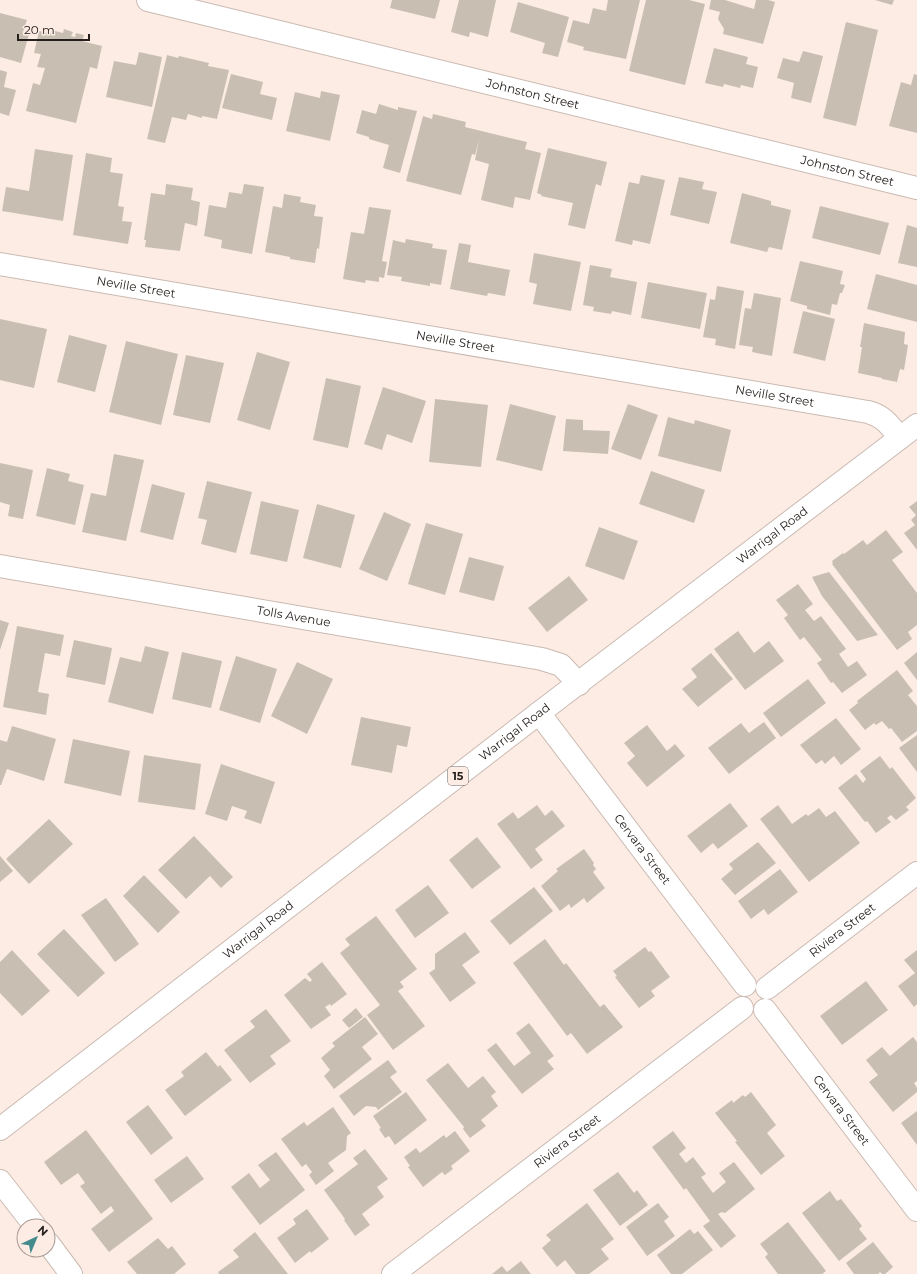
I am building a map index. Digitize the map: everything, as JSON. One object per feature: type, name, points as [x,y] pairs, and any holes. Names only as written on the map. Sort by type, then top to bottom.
[{"type":"main road","name":"Johnston Street","points":[[148,0],[917,188]]},
{"type":"main road","name":"Neville Street","points":[[0,264],[868,412],[882,418],[900,438]]},
{"type":"main road","name":"Warrigal Road","points":[[0,1128],[539,713],[917,425]]},
{"type":"main road","name":"Tolls Avenue","points":[[0,566],[542,659],[562,665],[579,684]]},
{"type":"main road","name":"Cervara Street","points":[[539,713],[745,985]]},
{"type":"main road","name":"Riviera Street","points":[[767,988],[917,873]]},
{"type":"main road","points":[[756,982],[767,988],[771,997],[768,1006],[761,1013],[750,1014],[742,1008],[738,1000],[738,996],[745,985],[756,982]]},
{"type":"main road","name":"Riviera Street","points":[[394,1274],[742,1008]]},
{"type":"main road","name":"Cervara Street","points":[[765,1010],[917,1210]]},
{"type":"main road","points":[[0,1181],[29,1218]]},
{"type":"main road","points":[[56,1254],[71,1274]]},
{"type":"building","points":[[392,0],[440,0],[435,19],[390,8]]},
{"type":"building","points":[[459,0],[496,0],[488,37],[470,32],[469,37],[451,32]]},
{"type":"building","points":[[608,0],[640,0],[626,59],[583,50],[584,47],[567,42],[573,20],[589,24],[593,8],[606,11]]},
{"type":"building","points":[[646,0],[689,0],[705,4],[685,85],[629,71]]},
{"type":"building","points":[[711,0],[725,0],[754,9],[756,0],[768,0],[775,2],[763,44],[723,34],[724,29],[718,19],[720,12],[709,9]]},
{"type":"building","points":[[875,0],[894,0],[892,5]]},
{"type":"building","points":[[518,2],[569,17],[558,57],[542,53],[545,43],[510,32]]},
{"type":"building","points":[[0,13],[27,20],[23,32],[29,34],[21,63],[0,57]]},
{"type":"building","points":[[846,22],[878,30],[856,126],[823,118]]},
{"type":"building","points":[[64,29],[73,32],[71,36],[75,37],[76,33],[84,35],[82,41],[102,46],[97,69],[90,67],[76,123],[26,111],[33,83],[40,85],[45,68],[37,67],[41,54],[34,53],[39,31],[54,34],[55,31],[63,33]]},
{"type":"building","points":[[714,48],[748,57],[746,64],[758,67],[753,88],[741,85],[740,88],[724,84],[723,87],[705,83]]},
{"type":"building","points":[[803,51],[823,56],[811,103],[791,98],[794,83],[777,78],[783,58],[799,62]]},
{"type":"building","points":[[139,52],[162,57],[152,107],[106,97],[114,61],[136,65]]},
{"type":"building","points":[[167,55],[178,58],[179,56],[209,63],[208,66],[229,70],[217,119],[202,116],[202,118],[188,114],[186,120],[172,117],[165,143],[147,139]]},
{"type":"building","points":[[0,70],[7,72],[4,87],[16,90],[9,116],[0,113]]},
{"type":"building","points":[[231,74],[263,82],[260,94],[277,98],[272,120],[222,108]]},
{"type":"building","points":[[914,74],[917,75],[917,133],[889,126],[901,82],[911,85]]},
{"type":"building","points":[[321,91],[340,95],[330,141],[286,131],[295,92],[320,98]]},
{"type":"building","points":[[379,104],[398,110],[398,107],[417,111],[400,173],[383,168],[389,145],[356,133],[362,110],[376,114]]},
{"type":"building","points":[[433,114],[466,122],[465,127],[527,142],[525,149],[541,153],[530,200],[515,197],[513,208],[481,200],[489,164],[475,160],[479,140],[475,155],[472,154],[461,195],[406,181],[423,116],[432,119]]},
{"type":"building","points":[[548,148],[607,162],[601,186],[596,184],[585,229],[568,225],[573,203],[541,196],[542,195],[537,193]]},
{"type":"building","points":[[35,149],[73,155],[63,221],[2,211],[6,187],[29,191]]},
{"type":"building","points":[[86,153],[112,158],[110,172],[123,174],[118,206],[124,207],[122,221],[132,222],[128,244],[73,235]]},
{"type":"building","points":[[641,175],[665,180],[650,244],[633,240],[632,245],[615,241],[629,182],[639,184]]},
{"type":"building","points":[[679,177],[704,182],[702,189],[717,192],[709,224],[670,215]]},
{"type":"building","points":[[166,184],[193,188],[191,200],[200,202],[197,226],[185,223],[180,251],[145,247],[146,240],[144,240],[151,193],[165,195]]},
{"type":"building","points":[[244,184],[264,187],[252,254],[221,248],[222,240],[204,236],[209,205],[226,208],[229,192],[242,194]]},
{"type":"building","points":[[742,193],[771,201],[771,205],[791,210],[782,250],[769,247],[767,252],[730,243]]},
{"type":"building","points":[[284,194],[301,197],[300,202],[316,205],[314,216],[323,217],[319,249],[317,248],[315,263],[290,259],[290,257],[265,252],[273,206],[282,208]]},
{"type":"building","points":[[820,206],[889,223],[880,255],[812,238]]},
{"type":"building","points":[[369,207],[391,210],[382,261],[387,262],[384,278],[379,277],[379,282],[366,280],[365,283],[343,279],[351,232],[364,234]]},
{"type":"building","points":[[907,225],[917,228],[917,267],[898,263]]},
{"type":"building","points":[[406,239],[433,244],[432,248],[447,250],[441,285],[430,283],[430,286],[401,281],[402,277],[387,275],[393,240],[405,243]]},
{"type":"building","points":[[459,243],[471,245],[468,262],[510,270],[505,296],[488,293],[487,296],[450,289]]},
{"type":"building","points":[[534,253],[581,262],[571,311],[533,304],[537,284],[529,282]]},
{"type":"building","points":[[800,261],[843,271],[840,284],[845,285],[842,293],[840,293],[837,305],[832,304],[830,315],[807,309],[807,306],[790,301]]},
{"type":"building","points":[[590,265],[612,269],[610,277],[637,282],[631,315],[612,311],[611,314],[593,311],[594,307],[583,305]]},
{"type":"building","points":[[876,274],[917,285],[917,322],[867,309]]},
{"type":"building","points":[[648,282],[707,293],[700,329],[641,318]]},
{"type":"building","points":[[717,286],[744,291],[735,349],[715,345],[716,339],[703,337],[710,299],[715,300]]},
{"type":"building","points":[[754,293],[781,298],[772,356],[752,352],[753,347],[739,345],[745,308],[751,309]]},
{"type":"building","points":[[803,311],[835,319],[825,361],[793,353]]},
{"type":"building","points":[[0,319],[47,329],[34,388],[0,380]]},
{"type":"building","points":[[864,323],[905,332],[904,344],[908,345],[904,370],[900,369],[897,382],[858,373]]},
{"type":"building","points":[[69,335],[107,345],[95,392],[57,382]]},
{"type":"building","points":[[126,341],[178,354],[161,425],[109,412]]},
{"type":"building","points":[[257,352],[290,362],[270,430],[237,420]]},
{"type":"building","points":[[186,355],[224,363],[210,423],[173,415]]},
{"type":"building","points":[[326,378],[361,386],[348,448],[313,440]]},
{"type":"building","points":[[383,387],[426,401],[412,443],[387,434],[382,450],[364,444]]},
{"type":"building","points":[[435,399],[488,405],[481,467],[429,462]]},
{"type":"building","points":[[510,404],[556,416],[542,471],[496,460]]},
{"type":"building","points":[[628,404],[658,415],[641,460],[611,449]]},
{"type":"building","points":[[668,417],[694,424],[695,420],[731,430],[721,472],[658,456]]},
{"type":"building","points":[[566,419],[583,420],[583,430],[610,431],[608,454],[563,451]]},
{"type":"building","points":[[114,454],[144,460],[126,541],[82,532],[91,493],[106,496]]},
{"type":"building","points":[[0,463],[33,470],[23,519],[8,516],[10,505],[0,502]]},
{"type":"building","points":[[47,468],[70,474],[68,481],[84,485],[75,525],[36,516]]},
{"type":"building","points":[[651,471],[705,490],[694,523],[639,504]]},
{"type":"building","points":[[207,481],[252,492],[236,553],[201,544],[207,520],[198,518]]},
{"type":"building","points":[[152,484],[185,493],[173,540],[140,532]]},
{"type":"building","points":[[261,501],[299,510],[287,562],[250,554]]},
{"type":"building","points":[[917,501],[917,550],[904,533],[915,525],[911,520],[916,515],[909,507]]},
{"type":"building","points":[[317,504],[355,515],[341,568],[303,558]]},
{"type":"building","points":[[384,512],[411,524],[387,581],[359,569]]},
{"type":"building","points":[[426,523],[463,534],[445,595],[408,584]]},
{"type":"building","points":[[599,527],[638,541],[624,580],[585,566]]},
{"type":"building","points":[[886,530],[903,552],[892,560],[917,593],[917,625],[908,632],[912,639],[897,650],[832,564],[832,561],[863,540],[867,545]]},
{"type":"building","points":[[469,557],[504,566],[494,601],[459,592]]},
{"type":"building","points":[[829,572],[878,635],[857,641],[822,596],[812,577]]},
{"type":"building","points":[[569,576],[588,600],[547,632],[528,608]]},
{"type":"building","points":[[798,584],[813,604],[805,610],[814,621],[821,616],[846,649],[839,654],[848,667],[857,661],[867,675],[842,693],[833,682],[831,683],[817,663],[822,660],[804,637],[800,640],[784,618],[788,615],[776,600]]},
{"type":"building","points":[[0,620],[9,623],[0,650]]},
{"type":"building","points":[[17,626],[64,635],[60,656],[45,653],[38,692],[49,694],[46,715],[3,707]]},
{"type":"building","points":[[738,631],[754,653],[769,641],[784,661],[745,690],[714,649]]},
{"type":"building","points":[[74,640],[112,648],[105,685],[66,677]]},
{"type":"building","points":[[145,646],[169,652],[153,714],[108,702],[120,657],[141,662]]},
{"type":"building","points":[[182,652],[222,661],[211,708],[172,699]]},
{"type":"building","points":[[917,652],[917,680],[904,663]]},
{"type":"building","points":[[711,653],[733,679],[698,707],[682,689],[697,677],[691,669]]},
{"type":"building","points":[[236,656],[277,669],[260,723],[219,710]]},
{"type":"building","points":[[297,662],[333,679],[307,734],[271,716]]},
{"type":"building","points":[[897,670],[913,691],[908,695],[917,706],[917,731],[902,742],[891,728],[889,729],[882,721],[876,725],[874,723],[865,730],[849,710],[858,703],[857,701]]},
{"type":"building","points":[[808,679],[826,703],[781,737],[763,713]]},
{"type":"building","points":[[361,717],[411,727],[407,747],[397,745],[392,773],[351,765]]},
{"type":"building","points":[[836,718],[861,749],[841,765],[834,756],[825,764],[822,760],[816,764],[800,745]]},
{"type":"building","points":[[764,722],[776,738],[729,774],[708,748],[741,723],[749,733]]},
{"type":"building","points":[[647,725],[667,751],[675,744],[685,756],[647,787],[627,763],[635,756],[624,743]]},
{"type":"building","points":[[12,726],[56,739],[44,781],[7,769],[0,785],[0,740],[7,742]]},
{"type":"building","points":[[917,735],[917,772],[899,748]]},
{"type":"building","points":[[73,739],[130,751],[121,796],[64,783]]},
{"type":"building","points":[[144,755],[201,764],[195,810],[138,802]]},
{"type":"building","points":[[880,756],[890,769],[892,767],[916,798],[906,807],[909,810],[896,820],[891,815],[887,818],[891,822],[876,833],[867,821],[865,822],[838,788],[856,774],[863,783],[866,779],[860,771]]},
{"type":"building","points":[[221,764],[275,782],[261,824],[244,818],[247,811],[232,806],[227,821],[205,814]]},
{"type":"building","points":[[730,803],[748,826],[718,849],[713,843],[701,853],[687,836]]},
{"type":"building","points":[[537,805],[545,816],[552,810],[565,826],[535,849],[543,860],[531,869],[497,824],[513,812],[518,819]]},
{"type":"building","points":[[778,805],[792,824],[806,814],[808,816],[819,808],[826,817],[835,811],[860,843],[809,882],[760,819]]},
{"type":"building","points":[[49,819],[73,844],[29,884],[6,859]]},
{"type":"building","points":[[194,836],[233,877],[221,888],[210,876],[186,899],[158,870]]},
{"type":"building","points":[[477,837],[501,867],[472,889],[449,860]]},
{"type":"building","points":[[758,842],[776,863],[735,895],[721,879],[733,869],[729,864]]},
{"type":"building","points":[[584,849],[594,863],[593,865],[596,869],[593,872],[605,888],[587,903],[584,898],[571,908],[569,904],[560,911],[541,886],[558,871],[556,869]]},
{"type":"building","points":[[0,856],[13,871],[0,882]]},
{"type":"building","points":[[780,869],[798,892],[768,915],[764,909],[751,919],[738,901]]},
{"type":"building","points":[[144,875],[180,912],[158,933],[123,896]]},
{"type":"building","points":[[428,885],[449,913],[415,938],[395,910]]},
{"type":"building","points":[[534,887],[553,911],[510,945],[490,921]]},
{"type":"building","points":[[106,898],[139,944],[115,962],[81,915]]},
{"type":"building","points":[[376,916],[417,969],[400,982],[404,987],[398,991],[425,1026],[393,1050],[367,1015],[380,1005],[340,953],[350,945],[345,939]]},
{"type":"building","points":[[64,929],[105,973],[78,997],[37,954]]},
{"type":"building","points":[[465,932],[480,952],[462,965],[476,983],[450,1002],[429,973],[435,969],[435,954]]},
{"type":"building","points":[[545,939],[564,965],[566,963],[600,1007],[604,1004],[623,1027],[587,1054],[571,1033],[567,1036],[513,963]]},
{"type":"building","points":[[645,947],[649,952],[651,951],[670,977],[651,991],[655,996],[639,1008],[615,977],[617,976],[613,971]]},
{"type":"building","points":[[12,950],[50,991],[22,1016],[0,993],[0,962]]},
{"type":"building","points":[[917,950],[917,1004],[914,1007],[898,986],[915,973],[904,960]]},
{"type":"building","points":[[322,962],[347,994],[331,1006],[330,1004],[325,1007],[331,1015],[311,1029],[284,995],[305,978],[310,982],[312,980],[307,974]]},
{"type":"building","points":[[866,981],[888,1010],[842,1045],[820,1016]]},
{"type":"building","points":[[356,1008],[363,1017],[349,1028],[342,1020]]},
{"type":"building","points":[[266,1009],[291,1041],[270,1056],[276,1064],[250,1083],[224,1050],[255,1027],[250,1021]]},
{"type":"building","points":[[365,1017],[378,1034],[362,1047],[372,1059],[334,1089],[324,1076],[330,1070],[321,1058],[335,1046],[332,1043]]},
{"type":"building","points":[[529,1023],[554,1056],[547,1061],[554,1069],[522,1094],[487,1050],[496,1043],[514,1066],[531,1053],[516,1033]]},
{"type":"building","points":[[913,1037],[917,1042],[917,1081],[914,1083],[917,1088],[917,1092],[893,1112],[869,1082],[878,1075],[866,1060],[882,1047],[890,1056]]},
{"type":"building","points":[[206,1052],[218,1067],[220,1065],[232,1080],[185,1116],[165,1090],[184,1076],[181,1072]]},
{"type":"building","points":[[388,1060],[397,1072],[390,1077],[402,1092],[378,1110],[376,1107],[366,1106],[354,1116],[339,1096]]},
{"type":"building","points":[[448,1063],[468,1088],[483,1076],[496,1092],[491,1096],[498,1106],[481,1120],[486,1126],[470,1138],[463,1129],[464,1127],[426,1080]]},
{"type":"building","points":[[406,1092],[427,1120],[395,1145],[389,1136],[385,1138],[379,1129],[381,1128],[373,1116]]},
{"type":"building","points":[[751,1092],[776,1125],[767,1133],[785,1156],[761,1175],[735,1142],[737,1141],[715,1113],[732,1100],[733,1103],[743,1095],[745,1097]]},
{"type":"building","points":[[148,1105],[173,1138],[151,1155],[126,1122]]},
{"type":"building","points":[[333,1107],[351,1133],[347,1136],[346,1150],[328,1163],[334,1171],[316,1185],[309,1175],[312,1172],[306,1164],[302,1167],[281,1139],[304,1122],[307,1126]]},
{"type":"building","points":[[917,1111],[917,1145],[901,1123]]},
{"type":"building","points":[[86,1130],[153,1219],[109,1252],[91,1229],[114,1211],[111,1206],[101,1214],[80,1186],[85,1183],[78,1173],[61,1185],[44,1162]]},
{"type":"building","points":[[455,1131],[470,1151],[451,1166],[453,1169],[445,1175],[442,1172],[423,1187],[408,1167],[410,1166],[404,1157],[416,1148],[420,1153],[444,1135],[446,1138]]},
{"type":"building","points":[[673,1131],[686,1148],[679,1154],[686,1163],[693,1157],[706,1174],[701,1177],[713,1193],[726,1182],[719,1173],[734,1162],[755,1189],[725,1213],[722,1212],[718,1214],[736,1236],[721,1248],[703,1226],[710,1221],[686,1188],[684,1190],[652,1147]]},
{"type":"building","points":[[365,1149],[388,1179],[377,1187],[384,1197],[362,1214],[370,1225],[355,1236],[344,1220],[345,1219],[324,1190],[358,1164],[353,1158]]},
{"type":"building","points":[[276,1152],[305,1190],[260,1225],[231,1187],[249,1173],[260,1188],[270,1180],[258,1165]]},
{"type":"building","points":[[187,1156],[204,1179],[171,1203],[154,1180]]},
{"type":"building","points":[[618,1172],[634,1193],[637,1190],[648,1205],[620,1226],[593,1190]]},
{"type":"building","points":[[830,1191],[837,1201],[841,1199],[862,1226],[859,1229],[867,1239],[839,1261],[802,1213]]},
{"type":"building","points":[[587,1203],[614,1239],[601,1249],[609,1259],[589,1274],[576,1274],[565,1260],[557,1267],[542,1248],[551,1240],[546,1235]]},
{"type":"building","points":[[658,1203],[669,1217],[664,1221],[675,1236],[647,1256],[626,1227]]},
{"type":"building","points":[[307,1209],[329,1239],[295,1263],[277,1238],[296,1224],[293,1219]]},
{"type":"building","points":[[788,1222],[826,1271],[822,1274],[778,1274],[765,1257],[768,1254],[760,1244]]},
{"type":"building","points":[[690,1229],[694,1234],[698,1231],[713,1250],[682,1274],[671,1274],[657,1255]]},
{"type":"building","points":[[255,1232],[288,1274],[219,1274],[218,1272],[239,1257],[233,1250]]},
{"type":"building","points":[[158,1238],[168,1249],[172,1246],[186,1264],[174,1274],[137,1274],[127,1262]]},
{"type":"building","points":[[873,1242],[893,1267],[885,1274],[880,1272],[878,1274],[854,1274],[846,1263]]},
{"type":"building","points":[[521,1261],[531,1274],[492,1274],[502,1266],[507,1272]]}]
